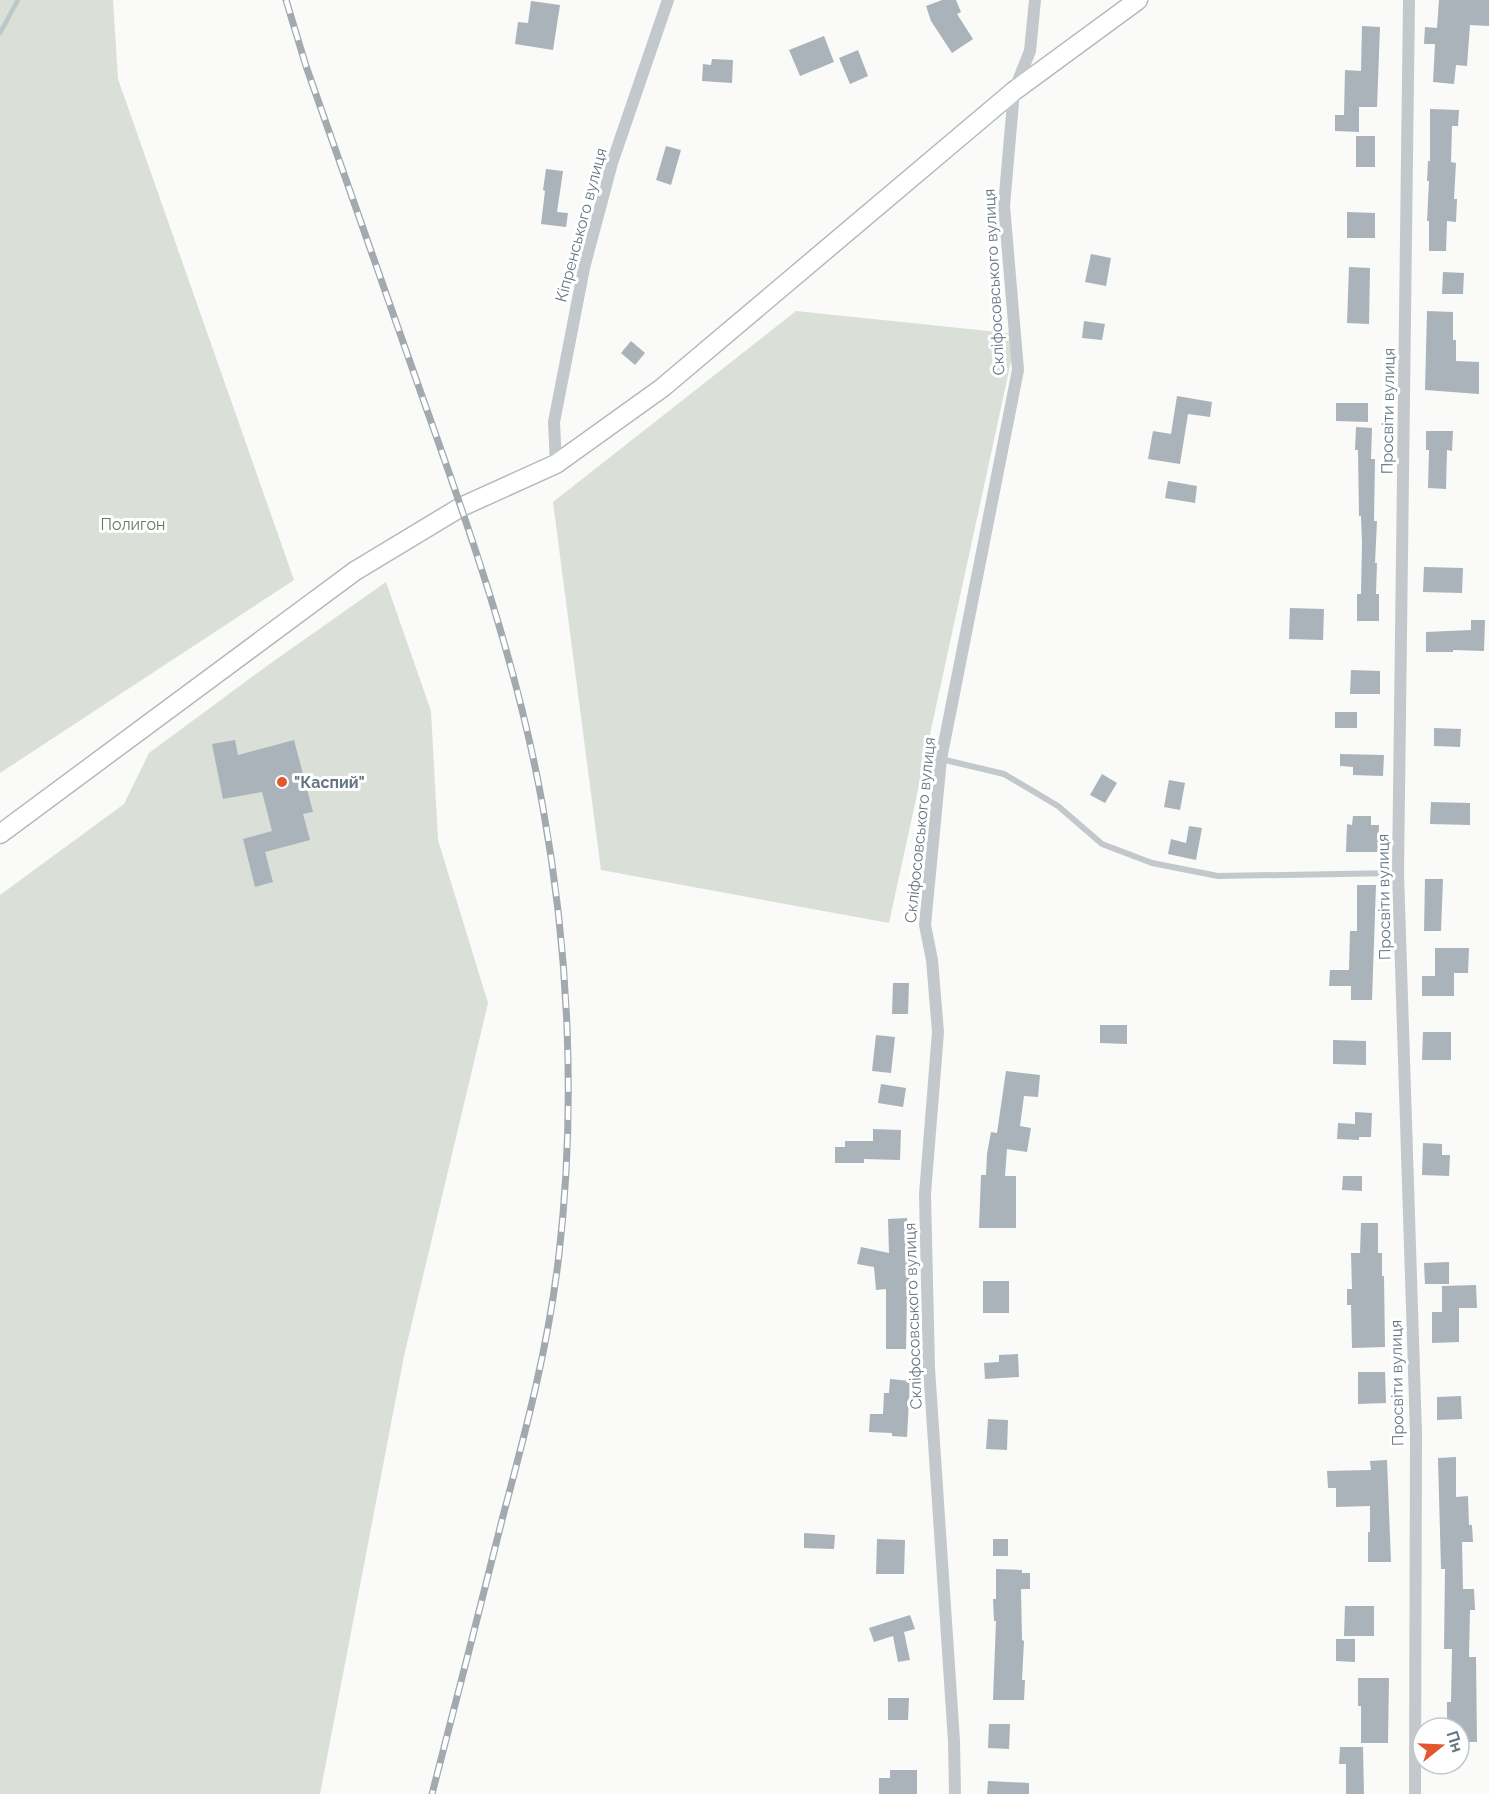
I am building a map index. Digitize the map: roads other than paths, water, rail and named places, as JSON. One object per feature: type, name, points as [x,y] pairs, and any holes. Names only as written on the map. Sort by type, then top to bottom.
[{"type":"main road","points":[[0,834],[355,571],[461,507],[556,464],[662,388],[1014,91],[1138,0]]},
{"type":"street","name":"Кіпренського вулиця","points":[[556,464],[554,422],[584,268],[612,163],[668,0]]},
{"type":"street","name":"Скліфосовського вулиця","points":[[955,1794],[954,1741],[929,1368],[925,1194],[938,1032],[932,960],[925,925],[940,759],[1018,370],[1004,206],[1014,91],[1030,51],[1035,0]]},
{"type":"street","name":"Просвіти вулиця","points":[[1409,0],[1398,873],[1416,1433],[1415,1794]]},
{"type":"lane","points":[[940,759],[1004,774],[1058,806],[1102,844],[1152,863],[1218,876],[1398,873]]},
{"type":"waterway","points":[[0,33],[18,0]]},
{"type":"railway","points":[[286,0],[306,66],[462,510],[508,657],[543,808],[559,918],[564,974],[567,1030],[567,1143],[555,1287],[528,1419],[432,1794]]},
{"type":"place","name":"\"Каспий\"","points":[[282,782]]},
{"type":"park label","name":"Полигон","points":[[133,524]]}]
